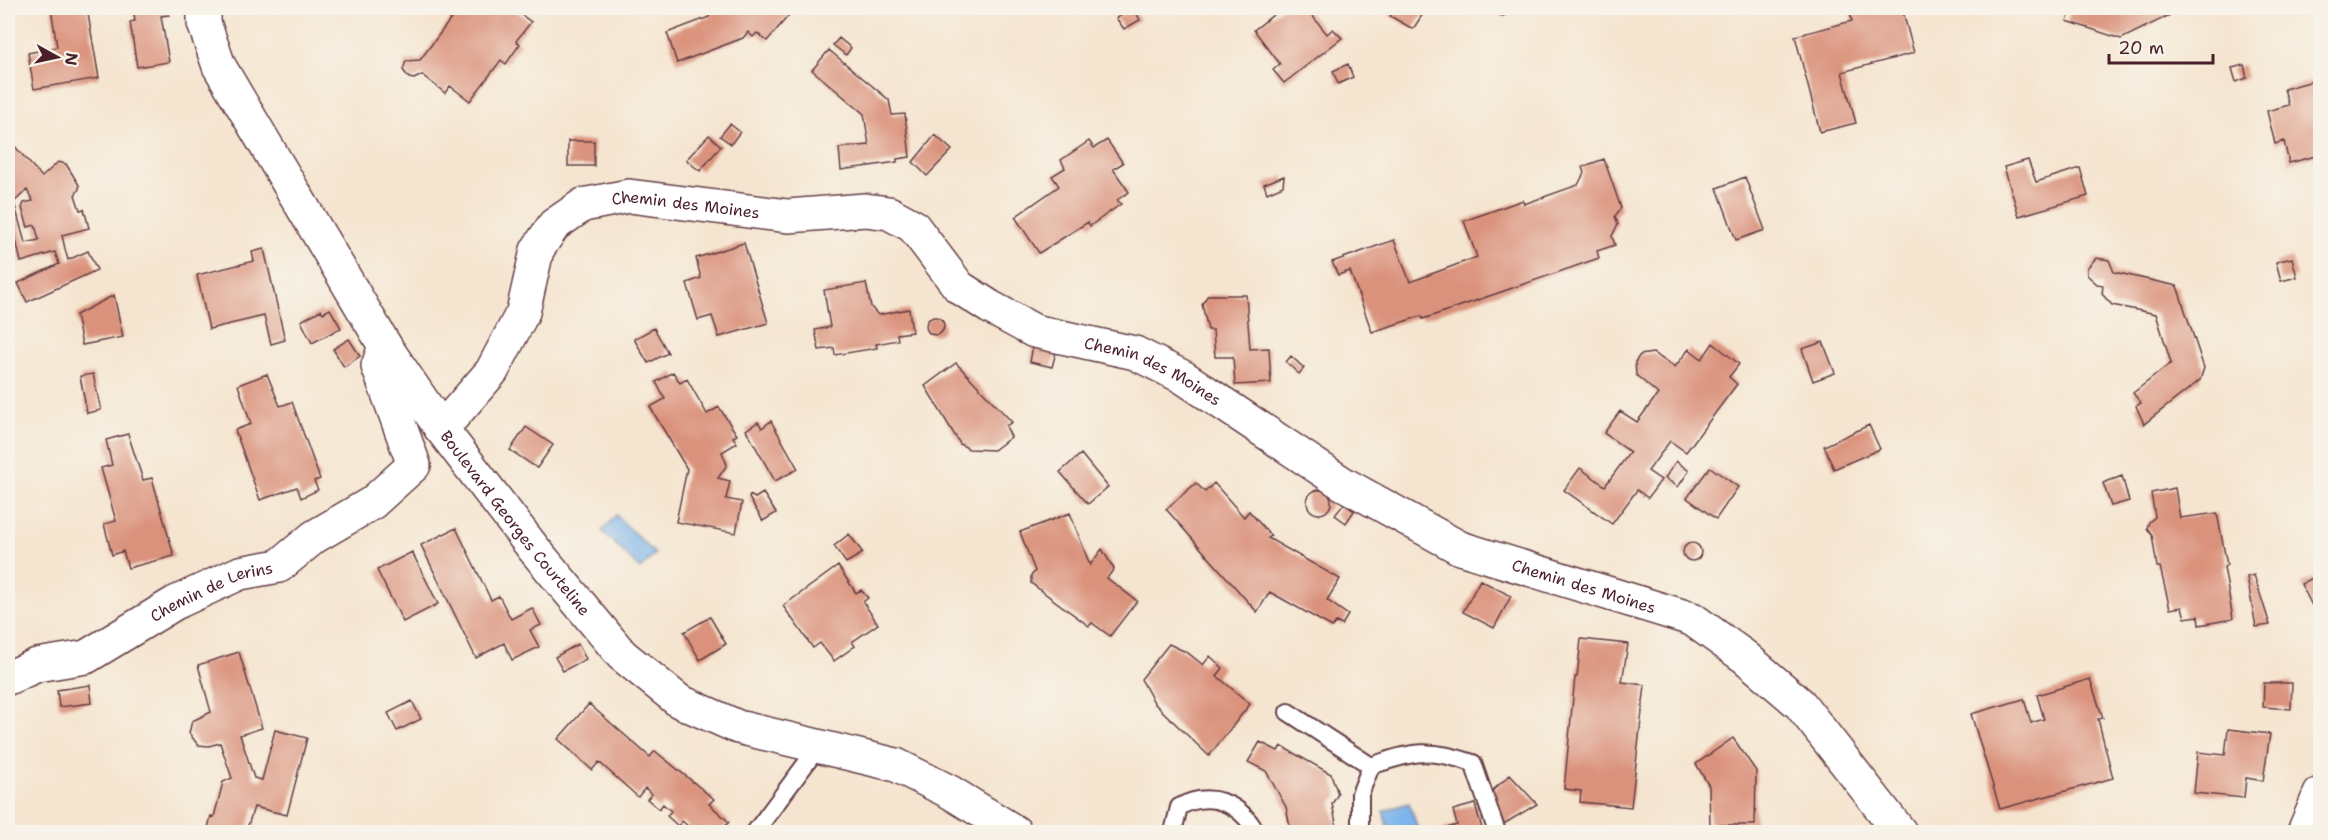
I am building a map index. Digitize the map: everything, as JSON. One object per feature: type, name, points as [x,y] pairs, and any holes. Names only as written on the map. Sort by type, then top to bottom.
[{"type":"street","name":"Boulevard Georges Courteline","points":[[204,8],[204,23],[219,66],[385,346],[440,427],[534,549],[630,661],[678,701],[738,727],[896,765],[950,792],[1015,832]]},
{"type":"street","name":"Chemin des Moines","points":[[440,427],[453,416],[492,371],[523,312],[537,250],[554,225],[583,205],[629,196],[788,216],[865,210],[889,213],[913,226],[959,286],[990,307],[1034,331],[1135,353],[1183,377],[1342,483],[1460,548],[1692,620],[1745,657],[1800,704],[1900,832]]},
{"type":"street","name":"Chemin de Lerins","points":[[8,678],[37,665],[86,657],[176,603],[240,573],[279,566],[314,537],[372,503],[414,465],[378,366],[385,346]]},
{"type":"street","points":[[2304,832],[2320,794]]},
{"type":"lane","points":[[1288,712],[1371,766]]},
{"type":"lane","points":[[755,832],[819,746]]},
{"type":"lane","points":[[1360,832],[1360,794],[1371,766],[1409,753],[1443,753],[1473,764],[1497,832]]},
{"type":"lane","points":[[1173,832],[1179,807],[1194,799],[1212,798],[1233,807],[1248,817],[1256,832]]},
{"type":"water","points":[[616,515],[655,554],[640,569],[602,531]]},
{"type":"water","points":[[1409,803],[1419,832],[1389,832],[1383,811]]},
{"type":"building","points":[[51,8],[87,8],[99,78],[34,89],[28,53],[57,47]]},
{"type":"building","points":[[133,8],[168,8],[169,15],[161,16],[169,62],[137,67],[130,22],[135,21]]},
{"type":"building","points":[[459,8],[512,8],[531,22],[516,41],[520,44],[506,64],[501,60],[470,101],[450,86],[445,93],[422,75],[414,79],[409,78],[403,70],[406,61],[420,60]]},
{"type":"building","points":[[710,8],[795,8],[767,41],[757,33],[753,37],[748,32],[743,38],[677,63],[667,33],[709,17]]},
{"type":"building","points":[[1282,8],[1306,8],[1327,34],[1333,29],[1342,38],[1284,83],[1273,70],[1280,64],[1254,30]]},
{"type":"building","points":[[1396,8],[1427,8],[1413,29],[1390,16]]},
{"type":"building","points":[[1492,8],[1513,8],[1503,16],[1497,14]]},
{"type":"building","points":[[1849,8],[1902,8],[1914,53],[1842,72],[1856,123],[1820,132],[1795,36],[1852,21]]},
{"type":"building","points":[[2072,8],[2169,8],[2172,14],[2121,39],[2067,21]]},
{"type":"building","points":[[1134,9],[1140,20],[1124,29],[1116,18]]},
{"type":"building","points":[[839,38],[851,48],[846,55],[833,45]]},
{"type":"building","points":[[829,50],[889,100],[892,115],[905,114],[910,157],[897,159],[897,162],[841,170],[839,148],[869,145],[864,114],[812,70]]},
{"type":"building","points":[[1348,64],[1353,77],[1338,84],[1333,71]]},
{"type":"building","points":[[2244,65],[2247,78],[2236,82],[2232,68]]},
{"type":"building","points":[[2320,79],[2320,155],[2289,163],[2284,141],[2275,144],[2267,111],[2289,105],[2284,89]]},
{"type":"building","points":[[730,124],[740,132],[731,144],[720,136]]},
{"type":"building","points":[[709,135],[721,146],[700,171],[686,160]]},
{"type":"building","points":[[935,135],[952,150],[927,176],[913,162]]},
{"type":"building","points":[[1107,140],[1123,163],[1113,169],[1129,192],[1117,200],[1121,204],[1090,226],[1088,222],[1039,253],[1015,217],[1059,186],[1052,176],[1065,168],[1061,160],[1089,141],[1094,148]]},
{"type":"building","points":[[10,141],[42,177],[58,162],[66,164],[79,185],[75,195],[80,210],[84,209],[89,228],[62,235],[68,260],[88,251],[97,270],[27,302],[18,283],[59,264],[55,252],[21,262],[8,205],[14,202],[8,195],[8,143]],"holes":[[[27,190],[33,201],[24,203],[22,208],[28,227],[35,225],[39,240],[25,243],[14,202]]]},
{"type":"building","points":[[568,141],[594,141],[594,166],[568,166]]},
{"type":"building","points":[[1604,159],[1621,208],[1615,216],[1618,224],[1612,236],[1615,245],[1597,251],[1599,258],[1423,319],[1421,316],[1372,332],[1350,271],[1338,275],[1332,262],[1394,240],[1410,282],[1477,257],[1464,221],[1523,200],[1524,204],[1578,185],[1584,173],[1582,167]]},
{"type":"building","points":[[2028,160],[2036,182],[2080,168],[2088,196],[2019,216],[2004,167]]},
{"type":"building","points":[[1284,176],[1283,186],[1267,193],[1264,184]]},
{"type":"building","points":[[1745,177],[1765,230],[1736,240],[1717,188]]},
{"type":"building","points":[[744,243],[768,323],[719,337],[712,316],[698,320],[687,283],[701,278],[696,258]]},
{"type":"building","points":[[264,249],[285,340],[271,344],[264,316],[209,329],[197,275],[254,261],[252,252]]},
{"type":"building","points":[[2096,258],[2109,260],[2114,272],[2177,286],[2204,368],[2200,380],[2144,424],[2136,406],[2141,403],[2133,393],[2171,363],[2156,314],[2112,305],[2102,294],[2103,285],[2097,284],[2087,275],[2087,268]]},
{"type":"building","points":[[2292,258],[2297,277],[2281,281],[2276,262]]},
{"type":"building","points":[[866,283],[871,307],[878,315],[909,309],[912,332],[897,334],[898,340],[876,344],[877,348],[835,355],[834,348],[819,350],[815,330],[830,327],[824,290]]},
{"type":"building","points":[[114,295],[123,337],[82,345],[76,315]]},
{"type":"building","points":[[1208,295],[1246,295],[1250,349],[1269,348],[1271,383],[1235,385],[1233,357],[1215,357],[1213,330],[1208,330],[1202,304]]},
{"type":"building","points":[[330,309],[341,328],[312,343],[301,321],[321,310],[323,313]]},
{"type":"building","points":[[931,317],[939,317],[944,322],[942,333],[931,335],[926,330],[926,322]]},
{"type":"building","points":[[654,328],[668,353],[648,363],[634,339]]},
{"type":"building","points":[[349,339],[360,356],[344,367],[333,349]]},
{"type":"building","points":[[1823,342],[1835,373],[1813,381],[1802,349]]},
{"type":"building","points":[[1713,343],[1739,364],[1729,377],[1737,384],[1686,452],[1670,441],[1648,471],[1661,480],[1648,498],[1637,490],[1612,524],[1564,490],[1580,468],[1605,486],[1630,452],[1604,433],[1620,411],[1637,422],[1658,394],[1636,375],[1635,362],[1640,355],[1653,353],[1675,367],[1689,349],[1702,359]]},
{"type":"building","points":[[1033,345],[1056,352],[1052,367],[1030,362]]},
{"type":"building","points":[[1291,356],[1304,368],[1299,374],[1286,362]]},
{"type":"building","points":[[956,363],[1012,422],[1006,426],[1011,437],[994,450],[969,449],[960,444],[925,386]]},
{"type":"building","points":[[673,372],[680,383],[687,379],[707,414],[719,407],[737,435],[733,437],[737,443],[722,452],[727,465],[718,478],[730,481],[726,499],[742,502],[736,533],[676,522],[687,469],[650,407],[665,399],[656,382]]},
{"type":"building","points":[[93,374],[101,410],[87,413],[80,376]]},
{"type":"building","points":[[267,374],[280,406],[292,402],[320,479],[314,481],[318,490],[301,498],[297,487],[260,500],[235,430],[251,424],[238,385]]},
{"type":"building","points":[[771,421],[798,469],[775,481],[746,430],[758,422],[762,428]]},
{"type":"building","points":[[1869,425],[1880,449],[1834,469],[1824,446]]},
{"type":"building","points":[[526,427],[553,445],[537,468],[510,450]]},
{"type":"building","points":[[128,434],[143,480],[152,478],[174,556],[128,568],[123,551],[112,555],[104,524],[116,521],[101,468],[112,465],[106,440]]},
{"type":"building","points":[[1081,454],[1108,487],[1088,504],[1060,472]]},
{"type":"building","points":[[1676,461],[1689,471],[1678,487],[1665,478]]},
{"type":"building","points":[[1710,467],[1738,487],[1716,519],[1687,498]]},
{"type":"building","points":[[2122,476],[2129,501],[2111,506],[2103,483]]},
{"type":"building","points":[[1196,483],[1205,492],[1214,483],[1244,517],[1249,511],[1271,536],[1268,538],[1340,579],[1327,600],[1348,615],[1342,625],[1336,622],[1332,627],[1270,592],[1257,612],[1166,509]]},
{"type":"building","points":[[2175,488],[2180,518],[2217,513],[2227,565],[2224,567],[2233,619],[2199,625],[2198,616],[2185,618],[2182,607],[2170,609],[2160,567],[2157,567],[2152,535],[2147,528],[2149,522],[2155,517],[2151,493]]},
{"type":"building","points":[[1319,490],[1324,491],[1330,497],[1330,507],[1324,513],[1319,514],[1314,513],[1308,507],[1307,502],[1308,497],[1314,491]]},
{"type":"building","points":[[763,493],[776,513],[763,521],[749,498],[750,495],[755,498]]},
{"type":"building","points":[[1344,504],[1354,511],[1346,523],[1335,515]]},
{"type":"building","points":[[1070,513],[1090,565],[1102,549],[1114,569],[1107,578],[1137,601],[1110,636],[1092,623],[1089,626],[1031,583],[1031,576],[1035,571],[1020,532]]},
{"type":"building","points":[[456,528],[491,600],[499,596],[511,619],[532,608],[541,625],[530,630],[539,647],[512,660],[504,643],[476,658],[421,545]]},
{"type":"building","points":[[849,534],[863,553],[846,563],[834,546]]},
{"type":"building","points":[[1692,543],[1698,546],[1701,552],[1698,558],[1692,561],[1686,558],[1683,552],[1686,546]]},
{"type":"building","points":[[412,552],[438,604],[403,622],[377,570]]},
{"type":"building","points":[[838,566],[856,593],[861,590],[868,598],[863,602],[878,624],[852,642],[855,646],[834,661],[820,643],[813,648],[783,606]]},
{"type":"building","points":[[2320,574],[2320,621],[2301,584]]},
{"type":"building","points":[[2254,575],[2270,625],[2256,627],[2247,577]]},
{"type":"building","points":[[1480,580],[1511,596],[1494,628],[1463,612]]},
{"type":"building","points":[[710,617],[726,644],[700,660],[684,632]]},
{"type":"building","points":[[1581,639],[1628,644],[1622,682],[1645,685],[1631,807],[1580,802],[1581,791],[1564,789]]},
{"type":"building","points":[[578,644],[586,659],[563,671],[555,657]]},
{"type":"building","points":[[1169,644],[1188,653],[1203,665],[1210,656],[1223,668],[1217,676],[1250,704],[1209,756],[1155,704],[1141,679]]},
{"type":"building","points":[[239,652],[262,728],[240,735],[254,778],[262,780],[275,730],[307,738],[287,815],[254,807],[246,832],[207,832],[211,816],[214,817],[223,782],[232,778],[220,743],[209,746],[198,745],[189,733],[192,721],[211,712],[198,665]]},
{"type":"building","points":[[2090,679],[2103,718],[2098,719],[2113,778],[2000,809],[1971,714],[2024,699],[2031,723],[2044,719],[2037,695]]},
{"type":"building","points":[[2264,683],[2292,683],[2291,709],[2263,707]]},
{"type":"building","points":[[90,685],[92,703],[59,707],[57,690]]},
{"type":"building","points":[[412,701],[421,719],[397,731],[388,713]]},
{"type":"building","points":[[589,704],[650,757],[655,751],[714,799],[709,804],[729,822],[720,832],[684,832],[689,827],[682,821],[678,826],[667,816],[671,811],[663,804],[659,809],[647,799],[652,794],[645,788],[638,797],[599,762],[592,770],[558,739]]},
{"type":"building","points":[[2228,729],[2270,734],[2263,781],[2246,778],[2244,798],[2194,793],[2198,752],[2225,755]]},
{"type":"building","points":[[1733,738],[1756,771],[1755,825],[1710,825],[1709,786],[1696,764]]},
{"type":"building","points":[[1260,742],[1278,751],[1281,746],[1331,774],[1338,794],[1332,804],[1338,832],[1291,832],[1286,807],[1266,771],[1248,762]]},
{"type":"building","points":[[1510,775],[1537,804],[1502,825],[1492,791]]},
{"type":"building","points":[[1475,804],[1483,832],[1440,832],[1440,830],[1457,825],[1453,810]]}]
